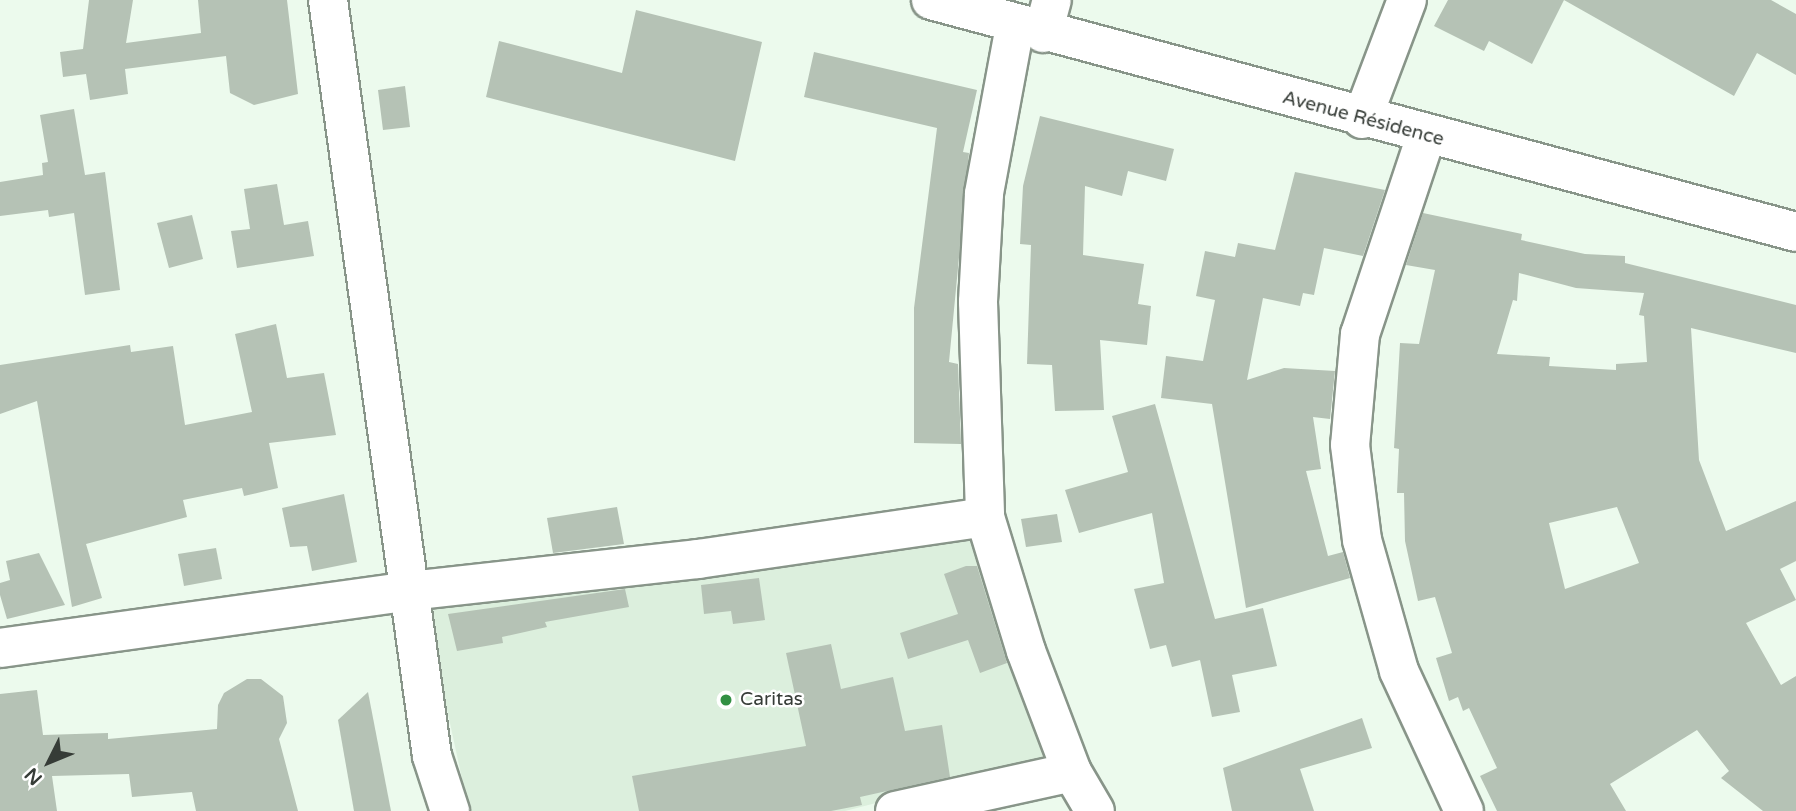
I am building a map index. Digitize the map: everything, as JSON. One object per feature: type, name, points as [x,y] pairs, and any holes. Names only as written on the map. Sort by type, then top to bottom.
[{"type":"street","points":[[328,0],[432,756],[450,811]]},
{"type":"street","name":"Avenue Résidence","points":[[931,0],[1037,20],[1426,136],[1796,232]]},
{"type":"street","points":[[1362,118],[1407,0]]},
{"type":"street","points":[[1037,20],[984,194],[978,375],[985,517],[1026,652],[1072,772],[1095,811]]},
{"type":"street","points":[[1426,136],[1360,334],[1350,445],[1362,540],[1399,671],[1464,811]]},
{"type":"street","points":[[0,648],[409,591],[698,559],[985,517]]},
{"type":"street","points":[[895,811],[1072,772]]},
{"type":"shaded area","points":[[980,535],[1051,758],[845,811],[469,811],[424,603]]},
{"type":"building","points":[[89,0],[133,0],[126,43],[201,33],[198,0],[287,0],[298,94],[254,105],[230,93],[226,56],[125,69],[128,94],[90,100],[86,74],[63,77],[60,52],[83,49]]},
{"type":"building","points":[[1448,0],[1564,0],[1532,64],[1489,41],[1484,51],[1434,26]]},
{"type":"building","points":[[1564,0],[1771,0],[1796,14],[1796,75],[1757,53],[1734,96]]},
{"type":"building","points":[[636,10],[762,42],[735,161],[486,97],[499,41],[622,73]]},
{"type":"building","points":[[814,52],[977,90],[963,152],[969,153],[949,362],[958,364],[961,444],[914,443],[914,308],[937,128],[804,97]]},
{"type":"building","points":[[405,86],[410,127],[383,130],[378,90]]},
{"type":"building","points":[[74,109],[85,175],[105,172],[120,290],[85,295],[74,213],[49,217],[48,210],[0,216],[0,182],[43,175],[42,163],[48,162],[40,115]]},
{"type":"building","points":[[1040,116],[1174,149],[1166,181],[1128,171],[1122,196],[1085,186],[1083,255],[1144,264],[1138,304],[1151,306],[1147,345],[1100,340],[1104,410],[1055,411],[1052,365],[1027,364],[1031,245],[1020,244],[1023,186]]},
{"type":"building","points":[[1295,172],[1385,190],[1363,256],[1324,248],[1314,295],[1303,293],[1300,306],[1263,298],[1247,380],[1284,368],[1335,371],[1330,419],[1313,417],[1321,469],[1306,471],[1328,556],[1343,552],[1350,578],[1246,608],[1212,404],[1161,398],[1166,356],[1203,361],[1215,300],[1196,296],[1205,251],[1235,257],[1238,243],[1275,250]]},
{"type":"building","points":[[277,184],[284,225],[308,221],[314,256],[237,268],[231,231],[250,229],[244,189]]},
{"type":"building","points":[[1423,213],[1522,234],[1521,240],[1585,254],[1625,256],[1625,263],[1796,305],[1796,353],[1691,328],[1699,460],[1726,531],[1796,501],[1796,561],[1780,569],[1796,600],[1746,623],[1781,685],[1796,676],[1796,811],[1763,811],[1721,778],[1729,771],[1697,730],[1610,784],[1626,811],[1497,811],[1480,776],[1497,768],[1469,708],[1463,711],[1458,697],[1449,701],[1436,658],[1452,653],[1435,597],[1418,601],[1405,541],[1404,493],[1397,493],[1399,449],[1394,448],[1400,343],[1419,344],[1435,270],[1406,265]],"holes":[[[1519,273],[1576,288],[1644,293],[1639,315],[1644,316],[1647,362],[1616,364],[1616,370],[1549,366],[1550,357],[1497,354],[1513,300],[1517,301]],[[1617,507],[1639,563],[1565,589],[1549,523]]]},
{"type":"building","points":[[192,215],[203,259],[169,268],[157,223]]},
{"type":"building","points":[[276,324],[287,378],[324,373],[336,435],[269,443],[278,488],[244,496],[242,488],[183,500],[187,517],[86,544],[102,598],[72,607],[37,401],[0,414],[0,365],[130,345],[131,352],[173,346],[185,425],[252,412],[235,334]]},
{"type":"building","points":[[1155,404],[1215,619],[1263,608],[1277,666],[1232,675],[1240,712],[1212,717],[1200,660],[1172,667],[1166,645],[1150,649],[1134,589],[1164,583],[1152,513],[1079,533],[1065,490],[1128,472],[1112,416]]},
{"type":"building","points":[[344,494],[357,562],[312,571],[307,546],[290,547],[282,508]]},
{"type":"building","points":[[617,507],[624,544],[553,553],[547,518]]},
{"type":"building","points":[[1057,514],[1062,542],[1026,547],[1021,519]]},
{"type":"building","points":[[216,548],[222,579],[184,586],[178,554]]},
{"type":"building","points":[[39,553],[65,605],[7,619],[0,595],[0,583],[10,580],[6,561]]},
{"type":"building","points":[[966,566],[977,566],[1007,663],[980,673],[968,640],[908,659],[900,633],[958,614],[944,574]]},
{"type":"building","points":[[759,578],[765,620],[733,624],[731,611],[704,614],[701,585]]},
{"type":"building","points":[[625,589],[629,607],[545,622],[547,627],[502,637],[503,643],[457,651],[448,614]]},
{"type":"building","points":[[831,644],[841,689],[893,677],[905,731],[942,725],[950,777],[860,797],[862,805],[831,811],[639,811],[632,776],[806,746],[786,653]]},
{"type":"building","points":[[247,679],[261,679],[283,696],[287,723],[279,739],[298,811],[196,811],[192,792],[132,797],[129,774],[52,776],[57,811],[0,811],[0,694],[37,690],[43,735],[108,733],[108,739],[217,729],[218,705],[224,693]]},
{"type":"building","points":[[368,692],[391,811],[354,811],[338,720]]},
{"type":"building","points":[[1362,718],[1372,748],[1300,769],[1314,811],[1232,811],[1223,768]]},
{"type":"place","name":"Caritas","points":[[726,700]]}]
